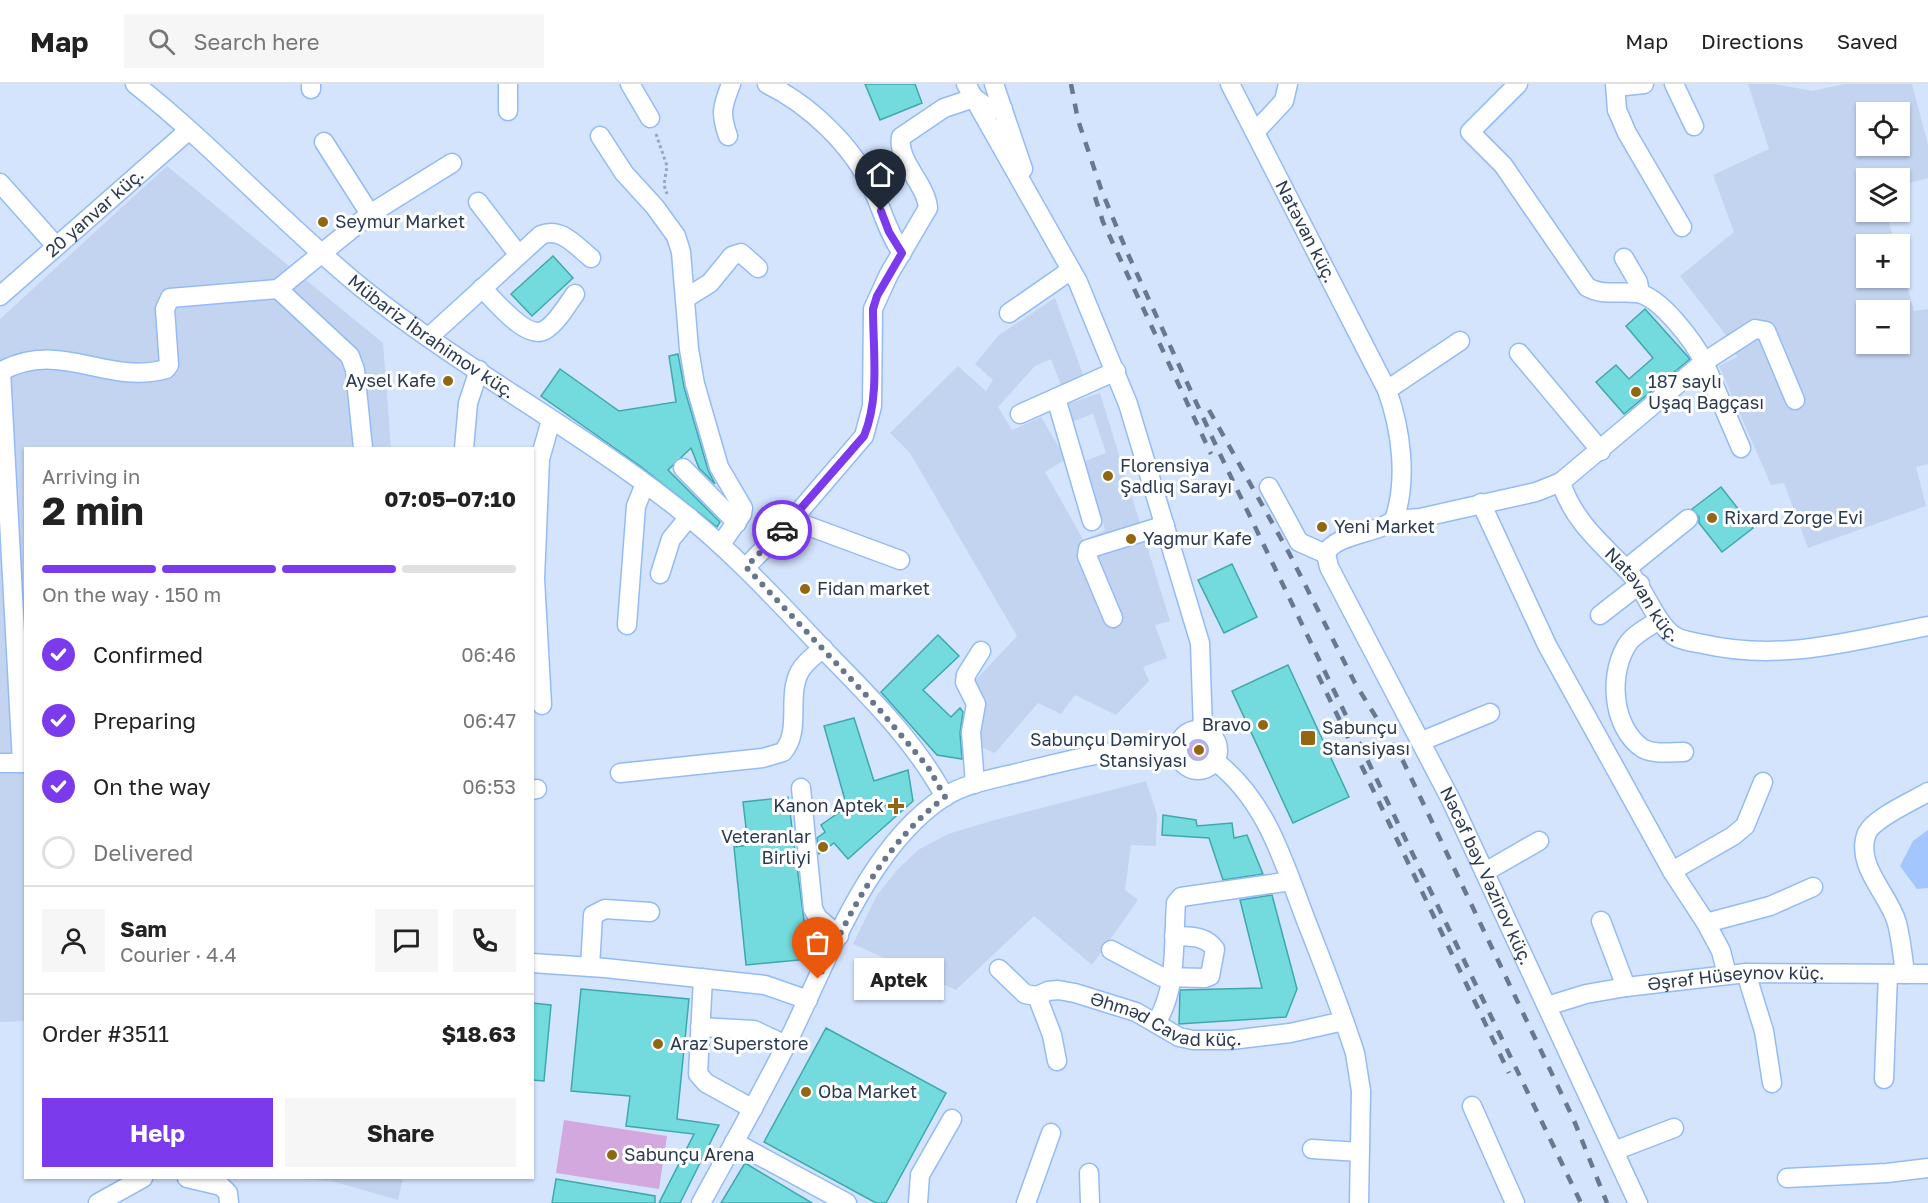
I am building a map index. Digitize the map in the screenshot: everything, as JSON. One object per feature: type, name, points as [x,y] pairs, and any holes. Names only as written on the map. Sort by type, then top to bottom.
[{"type":"street","name":"Mübariz İbrahimov küç.","points":[[135,84],[362,287],[429,337],[645,484],[721,544],[823,648],[911,745],[945,797]]},
{"type":"street","points":[[508,84],[508,111]]},
{"type":"street","points":[[630,84],[650,118]]},
{"type":"street","points":[[728,136],[721,118],[722,106],[731,84]]},
{"type":"street","points":[[767,84],[796,101],[851,154],[874,191],[889,232],[902,253]]},
{"type":"street","points":[[994,84],[1033,202]]},
{"type":"street","name":"Natəvan küç.","points":[[1230,84],[1387,390],[1399,430],[1401,458],[1399,498],[1394,520]]},
{"type":"street","points":[[1255,132],[1284,101],[1288,84]]},
{"type":"street","points":[[1518,84],[1470,132],[1503,165],[1587,287],[1605,293],[1640,293],[1653,300],[1680,326],[1704,362],[1741,448]]},
{"type":"street","points":[[1644,84],[1616,86],[1617,110],[1627,133],[1682,227]]},
{"type":"street","points":[[1674,84],[1694,126]]},
{"type":"street","points":[[746,567],[792,520],[864,436],[872,406],[873,309],[877,296],[928,208],[923,186],[902,153],[901,138],[970,91]]},
{"type":"street","points":[[970,91],[990,109],[1003,109]]},
{"type":"street","points":[[970,91],[1071,270],[1116,371],[1166,525],[1200,643],[1203,730]]},
{"type":"street","name":"20 yanvar küç.","points":[[0,296],[189,130]]},
{"type":"street","points":[[600,136],[624,173],[668,222],[681,252],[689,349],[695,384],[719,467],[742,508],[737,523],[721,544]]},
{"type":"street","points":[[324,142],[370,214]]},
{"type":"street","points":[[0,763],[24,763],[1,371],[24,360],[41,358],[65,360],[121,372],[166,369],[170,365],[165,309],[170,298],[278,289],[370,214],[452,163]]},
{"type":"street","points":[[0,183],[56,246]]},
{"type":"street","points":[[478,202],[518,254]]},
{"type":"street","points":[[429,337],[541,235],[551,231],[561,234],[591,258]]},
{"type":"street","points":[[686,298],[710,283],[732,256],[741,253],[758,268]]},
{"type":"street","points":[[1624,258],[1638,282],[1640,293]]},
{"type":"street","points":[[1009,314],[1071,270]]},
{"type":"street","points":[[482,288],[527,331],[538,333],[547,329],[575,294]]},
{"type":"street","points":[[278,289],[350,356],[355,370],[363,447]]},
{"type":"street","points":[[1269,487],[1299,542],[1326,554],[1333,545],[1383,527],[1394,520],[1420,518],[1536,492],[1561,482],[1601,451],[1704,362],[1755,329],[1766,331],[1795,399]]},
{"type":"street","points":[[1387,390],[1460,341]]},
{"type":"street","points":[[1519,353],[1601,451]]},
{"type":"street","points":[[464,447],[469,395],[479,370]]},
{"type":"street","points":[[1020,414],[1116,371]]},
{"type":"street","points":[[1056,398],[1092,521]]},
{"type":"street","points":[[542,705],[535,579],[540,459],[551,420]]},
{"type":"street","points":[[683,468],[737,523]]},
{"type":"street","name":"Natəvan küç.","points":[[1561,482],[1573,508],[1597,542],[1640,584],[1659,620],[1680,639],[1721,648],[1763,652],[1815,648],[1928,626]]},
{"type":"street","points":[[627,626],[636,506],[645,484]]},
{"type":"street","points":[[1481,503],[1548,645],[1672,871],[1706,923],[1721,951],[1727,975]]},
{"type":"street","points":[[660,574],[671,539],[689,517]]},
{"type":"street","points":[[1626,569],[1688,519]]},
{"type":"street","points":[[792,520],[900,560]]},
{"type":"street","points":[[1113,618],[1087,556],[1088,549],[1166,525]]},
{"type":"street","name":"Nəcəf bəy Vəzirov küç.","points":[[1326,554],[1329,567],[1422,741],[1485,872],[1638,1203]]},
{"type":"street","points":[[1600,615],[1640,584]]},
{"type":"street","points":[[1659,620],[1640,632],[1623,653],[1614,697],[1632,738],[1644,749],[1659,752],[1684,752]]},
{"type":"street","points":[[620,773],[763,758],[783,752],[793,736],[792,699],[795,683],[809,661],[823,648]]},
{"type":"street","points":[[975,784],[971,732],[976,704],[965,682],[966,675],[981,651]]},
{"type":"street","points":[[1422,741],[1490,713]]},
{"type":"street","points":[[1203,730],[1216,740],[1219,751],[1215,761],[1207,768],[1191,769],[1181,761],[1179,742],[1187,733],[1203,730]]},
{"type":"street","points":[[700,1203],[753,1109],[858,898],[907,830],[945,797],[975,784],[1113,752],[1158,747],[1178,749]]},
{"type":"street","points":[[1215,761],[1235,776],[1263,815],[1291,880],[1344,1021],[1359,1074],[1359,1203]]},
{"type":"street","points":[[1672,871],[1733,836],[1744,826],[1763,782]]},
{"type":"street","points":[[801,788],[813,909],[818,918],[839,936]]},
{"type":"street","points":[[1884,1079],[1897,974],[1897,923],[1888,899],[1869,869],[1864,851],[1868,832],[1879,820],[1928,792]]},
{"type":"street","points":[[1485,872],[1539,841]]},
{"type":"street","points":[[1156,1023],[1165,1009],[1171,978],[1176,903],[1181,897],[1291,880]]},
{"type":"street","points":[[1706,923],[1770,906],[1813,887]]},
{"type":"street","points":[[590,967],[593,915],[605,909],[650,912]]},
{"type":"street","points":[[1601,921],[1626,987]]},
{"type":"street","points":[[1111,950],[1147,971],[1171,978],[1210,976],[1215,949],[1204,939],[1174,936]]},
{"type":"street","points":[[534,963],[703,978],[765,986],[808,1000]]},
{"type":"street","points":[[999,969],[1025,994],[1037,996],[1052,1035],[1057,1061]]},
{"type":"street","points":[[1746,973],[1764,1031],[1772,1083]]},
{"type":"street","name":"Əşrəf Hüseynov küç.","points":[[1547,1006],[1586,994],[1626,987],[1746,973],[1928,974]]},
{"type":"street","points":[[703,978],[698,1074],[701,1079],[753,1109]]},
{"type":"street","name":"Əhməd Cavad küç.","points":[[1037,996],[1048,991],[1075,993],[1136,1012],[1179,1037],[1232,1040],[1290,1033],[1344,1021]]},
{"type":"street","points":[[700,1027],[754,1030],[786,1045]]},
{"type":"street","points":[[1472,1106],[1515,1203]]},
{"type":"street","points":[[918,1203],[920,1175],[952,1119]]},
{"type":"street","points":[[1614,1151],[1674,1128]]},
{"type":"street","points":[[1026,1203],[1051,1133]]},
{"type":"street","points":[[735,1142],[847,1203]]},
{"type":"street","points":[[1312,1149],[1360,1152]]},
{"type":"street","points":[[1787,1178],[1887,1173],[1928,1168]]},
{"type":"street","points":[[1089,1173],[1090,1203]]},
{"type":"street","points":[[98,1203],[141,1179]]},
{"type":"street","points":[[191,1179],[221,1186],[228,1193],[229,1203]]},
{"type":"path","points":[[650,118],[667,166],[664,184],[670,208],[668,222]]},
{"type":"shaded area","points":[[1748,84],[1775,84],[1812,91],[1845,84],[1912,84],[1928,145],[1928,178],[1910,183],[1910,168],[1856,168],[1856,222],[1889,222],[1892,234],[1856,234],[1856,288],[1908,288],[1914,311],[1928,309],[1928,464],[1916,467],[1926,506],[1808,548],[1784,483],[1771,485],[1719,366],[1737,357],[1725,334],[1680,276],[1734,232],[1713,175],[1769,149]]},
{"type":"shaded area","points":[[167,166],[383,343],[391,447],[24,447],[24,1021],[0,1022],[0,319]]},
{"type":"shaded area","points":[[1055,298],[1084,377],[1061,385],[1051,359],[1035,366],[998,407],[1012,430],[1041,417],[1066,459],[1045,472],[1084,541],[1105,530],[1085,461],[1106,453],[1093,414],[1071,422],[1065,405],[1100,393],[1170,621],[1155,625],[1167,658],[1143,667],[1149,681],[1116,715],[1075,695],[1061,714],[1038,703],[995,753],[976,745],[973,683],[1017,636],[910,453],[890,433],[958,366],[986,391],[993,380],[975,364],[999,335]]},
{"type":"shaded area","name":"Sabunçu Dəmiryol Stansiyası","points":[[1199,738],[1207,742],[1211,750],[1207,758],[1199,762],[1191,758],[1187,750],[1191,742]]},
{"type":"shaded area","points":[[1146,781],[1157,814],[1156,846],[1131,845],[1125,890],[1138,900],[1092,965],[1034,916],[956,990],[853,944],[877,895],[898,869],[918,850],[948,834]]},
{"type":"shaded area","name":"Sabunçu Arena","points":[[564,1120],[667,1136],[659,1189],[556,1173]]},
{"type":"shaded area","points":[[307,1179],[403,1179],[398,1200],[332,1181]]},
{"type":"water","points":[[1928,830],[1928,888],[1917,889],[1900,866],[1913,841]]},
{"type":"building","points":[[865,84],[915,84],[922,103],[880,120]]},
{"type":"building","points":[[553,256],[573,278],[532,316],[511,294]]},
{"type":"building","points":[[1645,309],[1690,359],[1624,414],[1596,382],[1616,365],[1629,379],[1653,358],[1626,326]]},
{"type":"building","points":[[678,354],[684,387],[708,470],[715,484],[699,468],[691,448],[668,470],[720,522],[717,527],[640,466],[541,396],[560,369],[619,411],[676,402],[669,356]]},
{"type":"building","points":[[1721,487],[1753,528],[1722,552],[1699,523],[1699,517],[1692,509]]},
{"type":"building","points":[[1232,564],[1257,617],[1224,633],[1198,580]]},
{"type":"building","points":[[938,635],[959,656],[923,690],[951,717],[960,708],[963,712],[960,733],[962,759],[937,755],[881,692]]},
{"type":"building","name":"Sabunçu Stansiyası","points":[[1288,665],[1349,797],[1293,823],[1232,691]]},
{"type":"building","points":[[854,718],[874,781],[908,770],[913,801],[848,859],[834,843],[819,854],[817,838],[825,832],[821,825],[847,807],[824,726]]},
{"type":"building","points":[[788,797],[809,959],[746,965],[734,847],[748,845],[743,802]]},
{"type":"building","points":[[1163,815],[1196,820],[1197,826],[1232,823],[1234,838],[1247,835],[1263,874],[1223,880],[1209,838],[1162,835]]},
{"type":"building","points":[[1272,895],[1297,989],[1286,1017],[1179,1024],[1180,990],[1262,988],[1240,900]]},
{"type":"building","points":[[581,989],[689,999],[677,1119],[719,1125],[680,1203],[659,1203],[694,1134],[626,1126],[630,1096],[571,1091]]},
{"type":"building","points":[[534,1003],[551,1005],[544,1081],[534,1080]]},
{"type":"building","points":[[826,1028],[946,1093],[886,1203],[876,1203],[764,1142]]},
{"type":"building","points":[[745,1163],[812,1203],[721,1203]]},
{"type":"building","points":[[556,1179],[655,1196],[655,1203],[552,1203]]},
{"type":"railway","points":[[1071,84],[1078,120],[1101,189],[1127,252],[1218,450],[1581,1203]]},
{"type":"railway","points":[[1095,197],[1103,222],[1211,454]]},
{"type":"railway","points":[[1209,410],[1289,553],[1355,683],[1403,761],[1573,1118],[1607,1203]]},
{"type":"railway","points":[[1318,675],[1509,1073]]},
{"type":"way so far","points":[[782,530],[746,567],[854,680],[911,745],[936,779],[945,797],[907,830],[874,873],[858,898],[818,979]]},
{"type":"place","name":"Seymur Market","points":[[323,222]]},
{"type":"place","name":"Aysel Kafe","points":[[448,381]]},
{"type":"place","name":"187 saylı Uşaq Bağçası","points":[[1636,392]]},
{"type":"place","name":"Florensiya Şadlıq Sarayı","points":[[1108,476]]},
{"type":"place","name":"Rixard Zorge Evi","points":[[1712,518]]},
{"type":"place","name":"Yeni Market","points":[[1322,527]]},
{"type":"place","name":"Yağmur Kafe","points":[[1131,539]]},
{"type":"place","name":"Fidan market","points":[[805,589]]},
{"type":"place","name":"Bravo","points":[[1263,725]]},
{"type":"place","name":"Sabunçu Stansiyası","points":[[1308,738]]},
{"type":"place","name":"Sabunçu Dəmiryol Stansiyası","points":[[1199,750]]},
{"type":"place","name":"Kanon Aptek","points":[[896,806]]},
{"type":"place","name":"Veteranlar Birliyi","points":[[823,847]]},
{"type":"place","name":"Aptek","points":[[818,979]]},
{"type":"place","name":"Araz Superstore","points":[[658,1044]]},
{"type":"place","name":"Oba Market","points":[[806,1092]]},
{"type":"place","name":"Sabunçu Arena","points":[[612,1155]]},
{"type":"route","points":[[782,530],[864,436],[869,422],[872,406],[873,309],[877,296],[902,253],[889,232],[881,211]]}]
